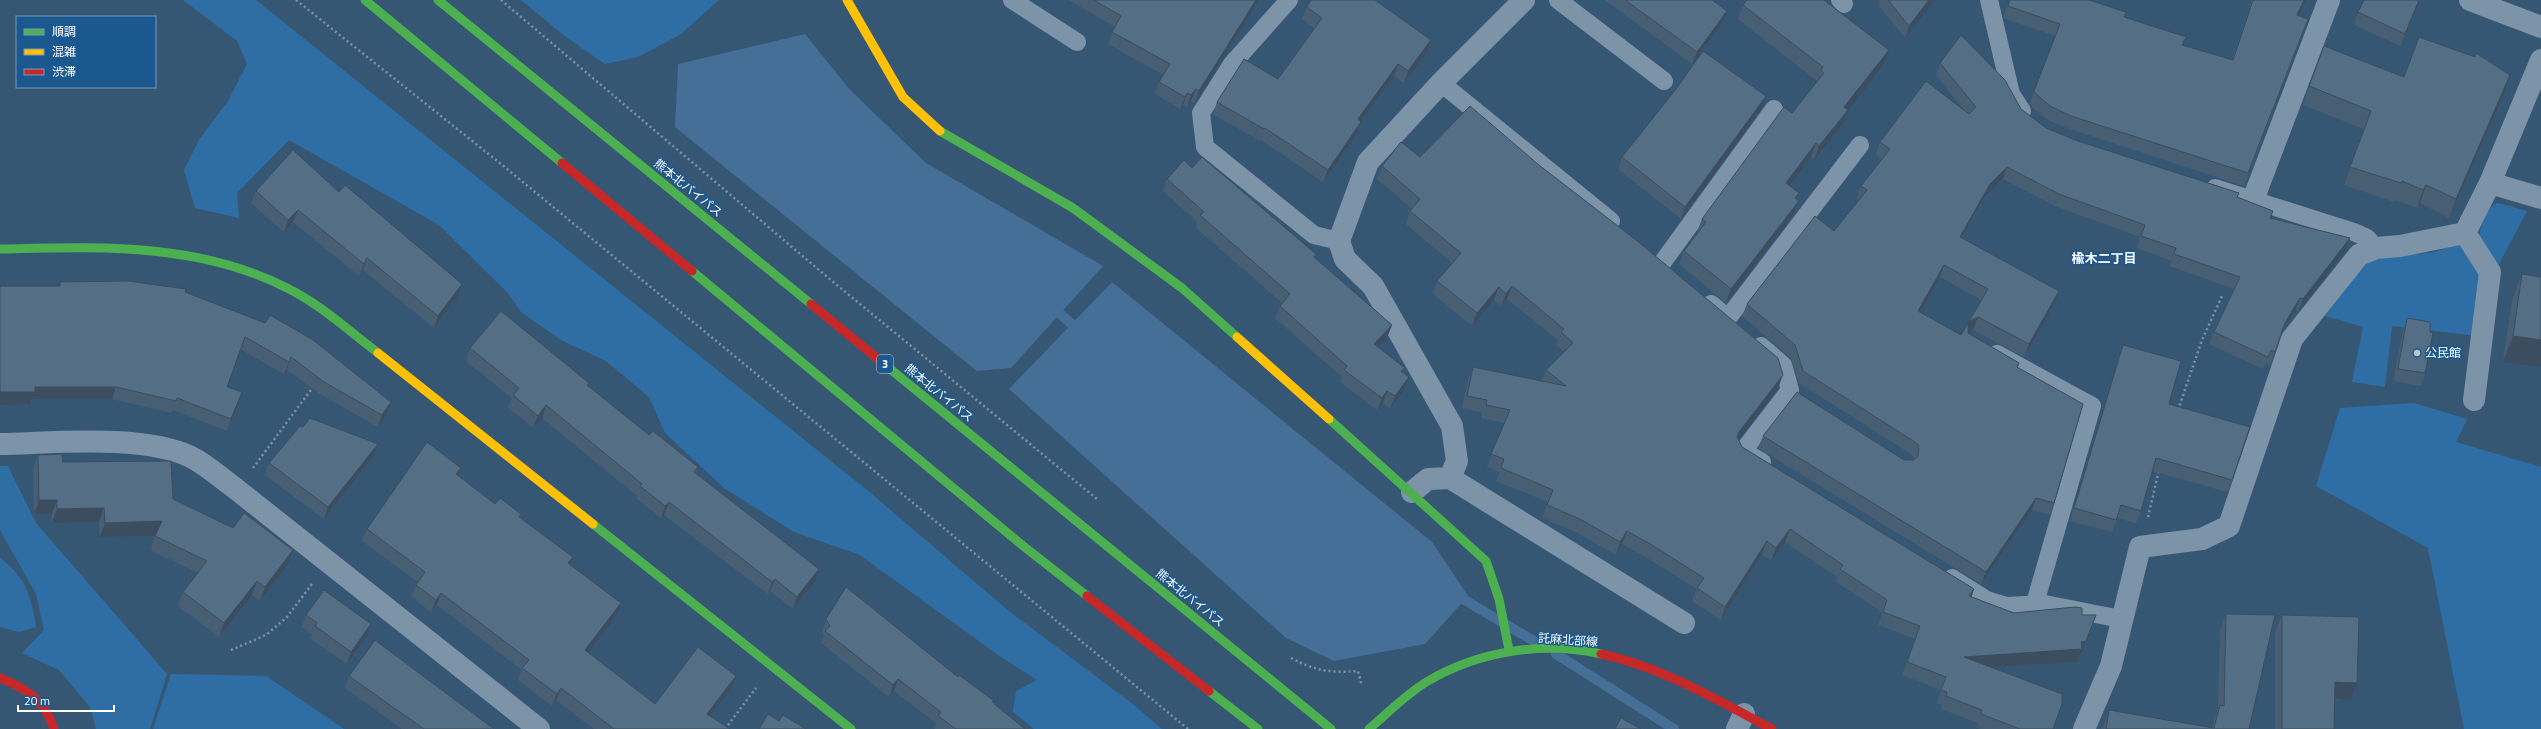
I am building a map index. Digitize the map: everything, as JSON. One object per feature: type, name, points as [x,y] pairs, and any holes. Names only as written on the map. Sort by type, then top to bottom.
[{"type":"main road","points":[[365,0],[1022,545],[1258,729]]},
{"type":"main road","name":"熊本北バイパス","points":[[438,0],[1331,729]]},
{"type":"main road","points":[[854,4],[903,97],[944,135],[1073,208],[1182,288],[1412,492],[1486,561],[1499,598],[1509,650]]},
{"type":"main road","points":[[0,249],[126,246],[200,255],[236,265],[288,288],[350,331],[851,729]]},
{"type":"main road","name":"託麻北部線","points":[[1369,729],[1400,702],[1428,681],[1470,662],[1509,650],[1593,652],[1631,660],[1694,688],[1740,721],[1772,729]]},
{"type":"main road","points":[[0,678],[26,688],[49,711],[54,729]]},
{"type":"street","points":[[1450,478],[1457,461],[1452,426],[1373,286],[1345,259],[1339,241],[1368,162],[1441,83],[1524,0]]},
{"type":"street","points":[[2253,200],[2329,0]]},
{"type":"street","points":[[2470,0],[2541,27]]},
{"type":"street","points":[[2465,233],[2490,183],[2541,60]]},
{"type":"street","points":[[2490,183],[2541,198]]},
{"type":"street","points":[[2084,729],[2110,666],[2140,547],[2202,539],[2229,526],[2292,339],[2359,255],[2376,248],[2400,246],[2465,233]]},
{"type":"street","points":[[2465,233],[2490,272],[2474,400]]},
{"type":"street","points":[[0,444],[111,442],[148,445],[191,457],[236,489],[539,729]]},
{"type":"street","points":[[1412,492],[1428,480],[1450,478],[1684,623]]},
{"type":"lane","points":[[1012,0],[1078,42]]},
{"type":"lane","points":[[1289,0],[1232,64],[1201,113],[1205,147],[1314,236],[1339,241]]},
{"type":"lane","points":[[1558,0],[1664,81]]},
{"type":"lane","points":[[1988,0],[2011,94],[2021,110],[2035,124]]},
{"type":"lane","points":[[1441,83],[1626,233]]},
{"type":"lane","points":[[1662,263],[1774,110]]},
{"type":"lane","points":[[1739,328],[1860,145]]},
{"type":"lane","points":[[2200,183],[2354,232],[2367,238],[2376,248]]},
{"type":"lane","points":[[1698,293],[1783,365],[1796,394],[1743,451],[1777,471]]},
{"type":"lane","points":[[1980,344],[2092,406],[2035,603]]},
{"type":"lane","points":[[1940,571],[1987,600],[2007,606],[2035,603],[2121,619]]},
{"type":"path","points":[[296,0],[501,164],[1188,729]]},
{"type":"path","points":[[501,0],[832,281],[1099,501]]},
{"type":"path","points":[[2177,413],[2202,340],[2222,296]]},
{"type":"path","points":[[250,472],[316,382]]},
{"type":"path","points":[[2140,547],[2160,464]]},
{"type":"path","points":[[231,650],[266,635],[287,617],[326,561]]},
{"type":"path","points":[[1286,655],[1309,667],[1333,673],[1358,671],[1362,686]]},
{"type":"path","points":[[725,729],[753,693]]},
{"type":"shaded area","points":[[183,0],[256,0],[867,490],[1010,612],[1134,705],[1162,729],[1034,729],[1013,712],[1016,691],[1037,680],[998,655],[860,555],[794,532],[724,488],[665,433],[649,397],[606,361],[561,340],[521,312],[508,293],[439,225],[289,140],[237,193],[239,218],[195,208],[184,170],[199,140],[228,101],[247,64],[237,41]]},
{"type":"shaded area","points":[[521,0],[719,0],[681,34],[638,57],[605,64],[566,37]]},
{"type":"shaded area","points":[[805,34],[850,90],[926,163],[1103,266],[1011,368],[977,371],[675,127],[678,64]]},
{"type":"shaded area","points":[[2498,203],[2527,211],[2497,268],[2478,336],[2392,326],[2385,387],[2352,382],[2363,327],[2325,316],[2360,261],[2376,256],[2431,253],[2478,238],[2487,210]]},
{"type":"shaded area","points":[[1112,282],[1432,542],[1468,596],[1425,644],[1334,661],[1286,638],[1009,389]]},
{"type":"shaded area","points":[[2414,403],[2467,419],[2456,442],[2541,467],[2541,729],[2464,729],[2428,548],[2316,486],[2340,408]]},
{"type":"shaded area","points":[[0,466],[8,466],[36,523],[167,674],[150,729],[96,729],[90,707],[59,670],[22,653],[44,630],[36,594],[0,530]]},
{"type":"shaded area","points":[[0,558],[16,572],[26,588],[32,606],[36,627],[19,632],[0,627]]},
{"type":"shaded area","points":[[171,674],[266,676],[344,729],[153,729]]},
{"type":"building","points":[[1094,0],[1256,0],[1199,91],[1196,89],[1191,95],[1187,93],[1185,97],[1159,82],[1170,64],[1112,32],[1121,16]]},
{"type":"building","points":[[1311,0],[1375,0],[1431,40],[1408,71],[1398,64],[1358,119],[1361,122],[1328,170],[1265,128],[1264,129],[1217,102],[1244,59],[1278,79],[1322,18],[1307,7]]},
{"type":"building","points":[[1625,0],[1712,0],[1727,11],[1697,52]]},
{"type":"building","points":[[1747,0],[1824,0],[1889,50],[1844,107],[1848,110],[1819,146],[1816,143],[1786,183],[1799,193],[1795,198],[1799,201],[1731,289],[1684,251],[1706,222],[1702,219],[1784,107],[1792,113],[1824,73],[1821,70],[1823,67],[1743,5]]},
{"type":"building","points":[[1888,0],[1929,0],[1909,26]]},
{"type":"building","points":[[2010,0],[2089,0],[2126,12],[2124,17],[2186,37],[2182,45],[2233,60],[2253,0],[2304,0],[2297,15],[2308,19],[2248,173],[2071,116],[2050,106],[2034,91],[2060,24],[2008,6]]},
{"type":"building","points":[[2364,0],[2419,0],[2405,34],[2358,12]]},
{"type":"building","points":[[1961,35],[2005,80],[2021,109],[2046,128],[2075,140],[2239,193],[2237,197],[2273,211],[2270,218],[2350,238],[2303,299],[2300,298],[2285,323],[2275,352],[2271,350],[2268,357],[2214,332],[2240,277],[2174,254],[2176,248],[2141,236],[2145,225],[2059,194],[2007,167],[1990,184],[1960,237],[2059,291],[2029,344],[1978,317],[1969,322],[1988,289],[1944,265],[1918,311],[1961,335],[1968,323],[1968,333],[2019,363],[2017,367],[2083,404],[2054,503],[2036,498],[1986,572],[1763,436],[1797,392],[1904,460],[1914,460],[1918,456],[1919,446],[1803,371],[1795,345],[1747,304],[1815,216],[1834,231],[1867,190],[1861,186],[1890,149],[1880,142],[1926,81],[1969,114],[1976,107],[1940,63]]},
{"type":"building","points":[[2419,37],[2475,57],[2476,53],[2510,75],[2456,199],[2426,185],[2423,190],[2402,181],[2401,183],[2350,167],[2371,111],[2309,86],[2324,46],[2404,77]]},
{"type":"building","points":[[1703,51],[1766,96],[1685,207],[1622,157],[1676,89]]},
{"type":"building","points":[[1470,106],[1539,165],[1636,240],[1778,358],[1783,375],[1739,432],[1737,437],[1742,447],[1974,589],[1969,596],[2014,613],[2075,607],[2082,608],[2082,615],[2096,615],[2086,641],[2081,642],[2082,649],[1964,657],[2062,694],[2062,704],[2053,729],[2020,729],[1981,714],[1982,710],[1946,696],[1947,692],[1941,690],[1946,677],[1907,662],[1920,626],[1883,612],[1887,600],[1840,569],[1843,565],[1790,529],[1776,548],[1767,541],[1725,607],[1697,588],[1704,578],[1652,545],[1627,531],[1620,542],[1580,519],[1547,505],[1553,490],[1501,468],[1504,459],[1491,454],[1510,410],[1486,405],[1487,400],[1467,396],[1473,367],[1566,386],[1546,370],[1573,343],[1561,332],[1564,329],[1512,286],[1506,294],[1499,287],[1477,313],[1437,281],[1461,253],[1410,211],[1420,199],[1382,166],[1401,142],[1420,157]]},
{"type":"building","points":[[293,150],[339,192],[345,185],[462,284],[438,316],[367,258],[364,264],[298,210],[288,220],[256,191]]},
{"type":"building","points":[[1202,157],[1316,254],[1314,257],[1392,325],[1374,344],[1405,368],[1401,371],[1409,377],[1395,396],[1387,391],[1382,398],[1344,370],[1347,366],[1280,306],[1290,294],[1200,215],[1204,212],[1167,179],[1184,160],[1192,168]]},
{"type":"building","points":[[2522,274],[2541,277],[2541,340],[2513,336]]},
{"type":"building","points":[[128,281],[186,289],[185,292],[265,323],[270,315],[313,340],[391,402],[382,415],[324,382],[291,357],[289,362],[245,337],[227,387],[242,392],[231,419],[177,398],[176,401],[116,387],[35,387],[35,392],[0,392],[0,286],[60,286],[60,282]]},
{"type":"building","points":[[501,311],[589,383],[587,385],[649,435],[653,431],[698,467],[694,472],[819,569],[797,597],[775,579],[772,582],[669,502],[665,506],[640,486],[642,484],[546,405],[538,416],[513,395],[519,388],[470,348]]},
{"type":"building","name":"公民館","points":[[2407,318],[2430,322],[2430,332],[2433,333],[2425,373],[2398,369]]},
{"type":"building","points":[[2123,345],[2181,361],[2169,404],[2250,427],[2232,480],[2156,458],[2141,511],[2121,505],[2116,520],[2074,508]]},
{"type":"building","points":[[310,418],[378,444],[328,507],[269,463],[300,426],[303,427]]},
{"type":"building","points":[[427,442],[461,468],[456,474],[495,504],[500,498],[521,514],[519,517],[573,557],[568,563],[621,603],[585,650],[655,704],[698,647],[736,676],[707,714],[730,729],[614,729],[561,688],[557,694],[522,668],[529,660],[441,593],[436,600],[416,585],[425,572],[367,529]]},
{"type":"building","points":[[62,454],[63,462],[171,461],[173,499],[233,528],[244,513],[293,550],[265,587],[257,581],[224,623],[183,592],[207,561],[155,536],[162,521],[105,523],[104,508],[57,509],[57,500],[39,500],[38,455]]},
{"type":"building","points":[[846,587],[958,677],[959,675],[994,701],[992,702],[1025,729],[956,729],[938,716],[941,712],[898,679],[893,685],[825,631],[830,626],[826,619]]},
{"type":"building","points":[[324,590],[371,624],[351,652],[315,626],[317,623],[306,615]]},
{"type":"building","points":[[2226,614],[2275,615],[2249,729],[2106,729],[2109,710],[2214,728],[2220,705],[2224,706]]},
{"type":"building","points":[[2282,615],[2359,617],[2357,683],[2335,682],[2334,729],[2282,729]]},
{"type":"building","points":[[375,640],[494,729],[424,729],[349,676]]},
{"type":"building","points":[[768,714],[779,721],[783,715],[806,729],[759,729]]},
{"type":"building","points":[[1621,718],[1641,729],[1615,729]]},
{"type":"waterway","points":[[1050,305],[1082,333]]},
{"type":"waterway","points":[[1453,593],[1542,646]]},
{"type":"waterway","points":[[1556,654],[1674,729]]},
{"type":"traffic: fast","points":[[365,0],[562,163]]},
{"type":"traffic: fast","points":[[438,0],[811,304]]},
{"type":"traffic: fast","points":[[940,131],[1073,208],[1182,288],[1237,337]]},
{"type":"traffic: fast","points":[[0,249],[110,248],[146,250],[218,262],[253,273],[299,294],[334,318],[378,353]]},
{"type":"traffic: fast","points":[[692,271],[1022,545],[1087,596]]},
{"type":"traffic: fast","points":[[889,368],[1331,729]]},
{"type":"traffic: fast","points":[[1329,419],[1486,561],[1499,599],[1509,650]]},
{"type":"traffic: fast","points":[[593,524],[851,729]]},
{"type":"traffic: fast","points":[[1369,729],[1420,686],[1468,662],[1512,651],[1534,649],[1579,650],[1601,654]]},
{"type":"traffic: fast","points":[[1209,691],[1258,729]]},
{"type":"traffic: slow","points":[[847,0],[903,97],[940,131]]},
{"type":"traffic: slow","points":[[1237,337],[1329,419]]},
{"type":"traffic: slow","points":[[378,353],[593,524]]},
{"type":"traffic: jam","points":[[562,163],[692,271]]},
{"type":"traffic: jam","points":[[811,304],[889,368]]},
{"type":"traffic: jam","points":[[1087,596],[1209,691]]},
{"type":"traffic: jam","points":[[1601,654],[1646,667],[1667,676],[1710,696],[1772,729]]},
{"type":"traffic: jam","points":[[0,678],[27,691],[34,697],[46,710],[54,729]]},
{"type":"place","name":"公民館","points":[[2417,353]]},
{"type":"district","name":"楡木二丁目","points":[[2104,258]]}]
